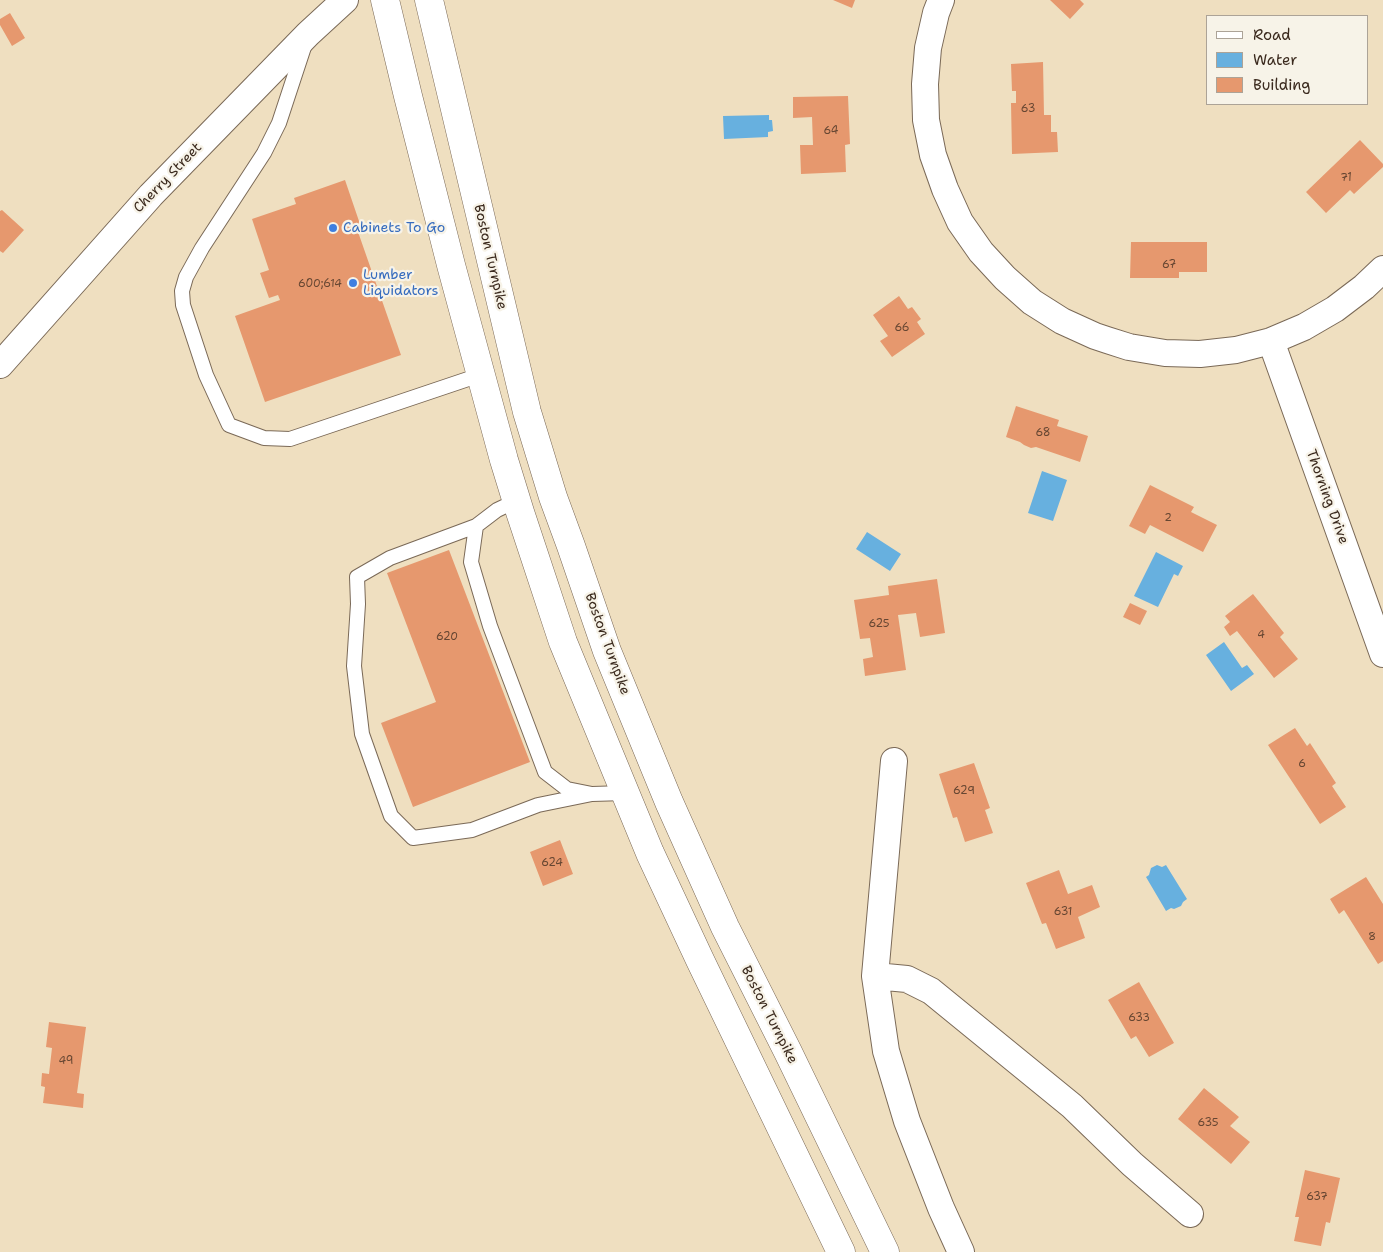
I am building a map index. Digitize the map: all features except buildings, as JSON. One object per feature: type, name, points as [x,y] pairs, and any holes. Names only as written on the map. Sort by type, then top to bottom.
[{"type":"highway","points":[[385,0],[480,375],[516,501],[564,642],[650,853],[841,1252]]},
{"type":"highway","name":"Boston Turnpike","points":[[428,0],[527,412],[544,469],[607,651],[669,802],[725,927],[885,1252]]},
{"type":"street","name":"Cherry Street","points":[[0,365],[151,195],[308,34],[345,0]]},
{"type":"street","points":[[941,0],[928,48],[925,84],[926,120],[933,155],[945,189],[960,222],[981,252],[1005,278],[1032,302],[1062,321],[1095,336],[1129,347],[1165,353],[1200,354],[1236,350],[1271,341],[1304,327],[1335,309],[1364,287],[1383,269]]},
{"type":"street","name":"Thorning Drive","points":[[1271,341],[1383,654]]},
{"type":"street","points":[[894,761],[875,976],[888,1060],[907,1120],[961,1252]]},
{"type":"street","points":[[875,976],[907,979],[931,991],[1072,1106],[1132,1164],[1190,1214]]},
{"type":"lane","points":[[308,34],[279,123],[264,153],[202,248],[186,277],[182,291],[183,305],[206,374],[229,425],[264,438],[290,438],[480,375]]},
{"type":"lane","points":[[516,501],[497,510],[476,526],[390,558],[357,577],[358,604],[354,666],[362,734],[391,816],[413,838],[472,830],[538,805],[592,794],[625,793]]},
{"type":"lane","points":[[476,526],[471,562],[490,626],[545,772],[567,789],[592,794]]},
{"type":"water","points":[[769,115],[769,120],[772,120],[773,131],[768,132],[768,137],[724,139],[723,116]]},
{"type":"water","points":[[1042,471],[1067,480],[1053,521],[1028,513]]},
{"type":"water","points":[[867,532],[901,554],[890,571],[856,549]]},
{"type":"water","points":[[1156,552],[1183,566],[1178,576],[1174,574],[1158,607],[1134,596]]},
{"type":"water","points":[[1224,642],[1242,668],[1247,665],[1254,674],[1231,691],[1206,655]]},
{"type":"water","points":[[1157,865],[1162,867],[1166,865],[1187,899],[1181,906],[1166,911],[1146,877],[1149,875],[1151,868]]},
{"type":"place","name":"Cabinets To Go","points":[[333,228]]},
{"type":"place","name":"Lumber Liquidators","points":[[353,283]]}]
